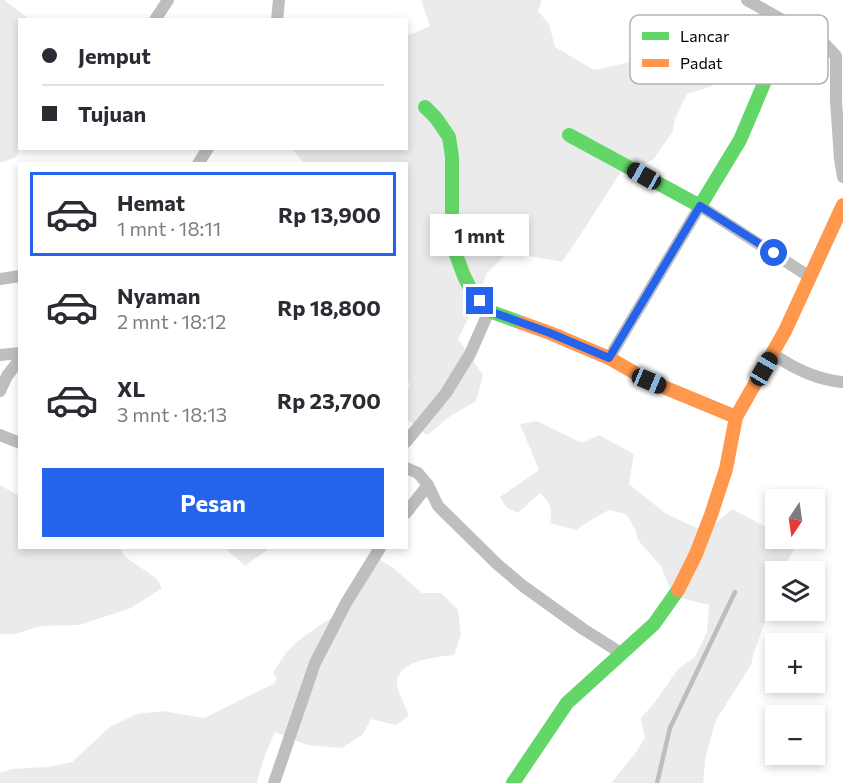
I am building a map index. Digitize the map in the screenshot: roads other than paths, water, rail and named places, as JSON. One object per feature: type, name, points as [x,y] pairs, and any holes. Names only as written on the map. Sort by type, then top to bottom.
[{"type":"street","points":[[156,18],[168,0]]},
{"type":"street","points":[[277,18],[279,0]]},
{"type":"street","points":[[747,0],[774,15]]},
{"type":"street","points":[[839,53],[837,101],[843,177]]},
{"type":"street","points":[[609,358],[740,140],[764,84]]},
{"type":"street","points":[[425,107],[436,118],[449,138],[452,157],[452,244],[472,292],[489,311],[609,358],[649,381],[736,417]]},
{"type":"street","points":[[569,135],[700,206],[810,277]]},
{"type":"street","points":[[513,783],[567,703],[654,624],[676,594],[696,554],[711,515],[726,469],[736,417],[785,331],[843,205]]},
{"type":"street","points":[[0,279],[18,276]]},
{"type":"street","points":[[408,440],[446,393],[470,354],[489,311]]},
{"type":"street","points":[[0,355],[18,354]]},
{"type":"street","points":[[773,354],[815,376],[843,382]]},
{"type":"street","points":[[0,391],[7,376],[18,362]]},
{"type":"street","points":[[0,435],[18,441]]},
{"type":"street","points":[[408,469],[418,473],[428,486],[438,506],[496,564],[583,629],[621,653]]},
{"type":"street","points":[[408,511],[428,486]]},
{"type":"street","points":[[274,783],[315,663],[346,603],[379,549]]},
{"type":"waterway","points":[[657,783],[670,728],[735,592]]}]
